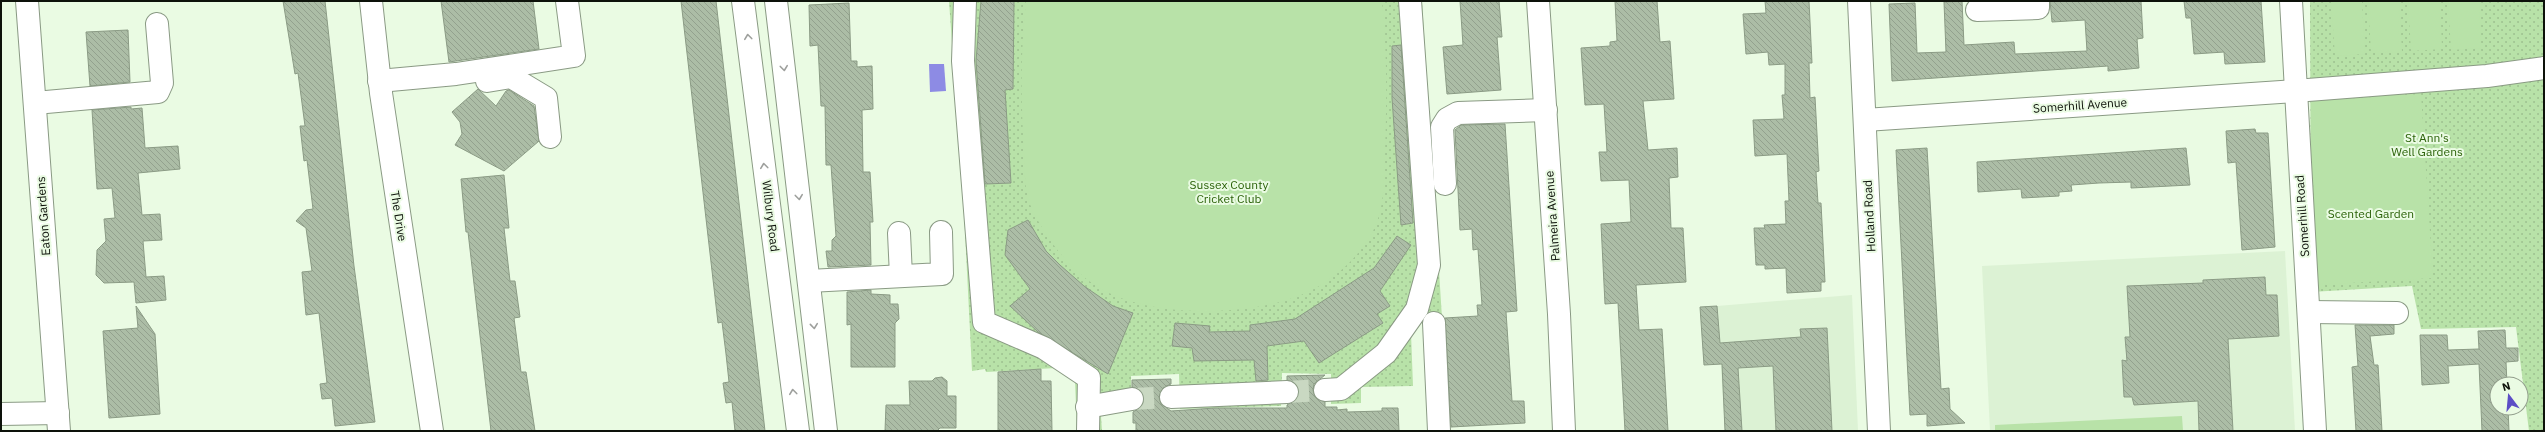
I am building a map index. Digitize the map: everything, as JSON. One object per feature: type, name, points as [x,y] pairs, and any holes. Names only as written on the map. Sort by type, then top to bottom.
[{"type":"street","name":"Eaton Gardens","points":[[27,1],[58,422]]},
{"type":"street","name":"The Drive","points":[[371,1],[380,87],[432,431]]},
{"type":"street","points":[[380,87],[574,56],[567,1]]},
{"type":"street","name":"Wilbury Road","points":[[743,1],[798,431]]},
{"type":"street","points":[[776,1],[826,431]]},
{"type":"street","points":[[965,1],[963,61],[984,322],[1044,348],[1089,378],[1087,406],[1088,431]]},
{"type":"street","points":[[1325,390],[1341,389],[1386,353],[1417,309],[1429,265],[1410,1]]},
{"type":"street","name":"Palmeira Avenue","points":[[1538,1],[1546,110],[1564,431]]},
{"type":"street","name":"Holland Road","points":[[1859,1],[1879,431]]},
{"type":"street","points":[[1977,10],[2038,8],[2038,1]]},
{"type":"street","name":"Somerhill Road","points":[[2291,1],[2315,431]]},
{"type":"street","points":[[35,103],[158,92],[162,83],[156,24]]},
{"type":"street","name":"Somerhill Avenue","points":[[1864,120],[2295,91],[2487,76],[2544,68]]},
{"type":"street","points":[[380,87],[511,77],[546,98],[550,137]]},
{"type":"street","points":[[1445,184],[1442,127],[1447,119],[1458,113],[1546,110]]},
{"type":"street","points":[[809,281],[942,274],[941,232]]},
{"type":"street","points":[[899,233],[901,276]]},
{"type":"street","points":[[2309,312],[2397,313]]},
{"type":"street","points":[[1434,322],[1439,431]]},
{"type":"street","points":[[1171,397],[1287,392]]},
{"type":"street","points":[[1087,406],[1132,398]]},
{"type":"street","points":[[1,414],[58,422]]},
{"type":"shaded area","points":[[929,64],[944,64],[946,91],[930,92]]},
{"type":"shaded area","points":[[2285,251],[2295,431],[1990,431],[1982,266]]},
{"type":"shaded area","points":[[1852,295],[1858,431],[1725,431],[1717,306]]},
{"type":"green space","name":"Sussex County Cricket Club","points":[[949,1],[1422,1],[1442,318],[1418,320],[1411,333],[1413,386],[1361,387],[1361,403],[1331,404],[1331,374],[1282,373],[1281,406],[1180,409],[1179,374],[1131,376],[1132,410],[1104,411],[1101,416],[1102,431],[1077,431],[1075,381],[1056,368],[986,372],[985,369],[972,371],[964,212]]},
{"type":"green space","points":[[1026,1],[1382,1],[1386,76],[1384,187],[1380,214],[1371,235],[1363,247],[1343,269],[1319,286],[1306,293],[1272,304],[1224,311],[1198,311],[1148,306],[1125,300],[1105,291],[1083,276],[1062,256],[1045,233],[1029,203],[1026,189],[1022,59]]},
{"type":"green space","name":"St Ann's Well Gardens","points":[[2310,1],[2544,1],[2544,431],[2529,431],[2527,416],[2529,416],[2529,376],[2522,376],[2516,327],[2421,329],[2412,286],[2311,292]]},
{"type":"green space","points":[[2331,1],[2362,1],[2365,54],[2335,56]]},
{"type":"green space","points":[[2368,1],[2399,1],[2402,52],[2371,53]]},
{"type":"green space","points":[[2408,1],[2440,1],[2442,49],[2411,51]]},
{"type":"green space","points":[[2448,1],[2479,1],[2481,48],[2451,50]]},
{"type":"green space","name":"Scented Garden","points":[[2421,94],[2433,278],[2316,285],[2311,101]]},
{"type":"green space","points":[[2182,416],[2183,431],[1995,431],[1995,425]]},
{"type":"building","points":[[283,1],[325,1],[354,266],[375,422],[335,426],[332,398],[322,399],[320,384],[327,383],[319,313],[306,315],[302,272],[312,271],[306,228],[296,221],[306,210],[313,209],[307,160],[304,161],[300,126],[305,126],[298,73],[295,74]]},
{"type":"building","points":[[441,1],[533,1],[539,49],[449,62]]},
{"type":"building","points":[[681,1],[716,1],[765,431],[735,431],[732,402],[726,403],[723,383],[729,382],[726,354],[722,322],[718,323]]},
{"type":"building","points":[[981,1],[1014,1],[1013,89],[1005,90],[1011,183],[985,184],[976,61]]},
{"type":"building","points":[[1460,1],[1499,1],[1502,37],[1497,37],[1501,90],[1447,94],[1443,47],[1463,45]]},
{"type":"building","points":[[1615,1],[1657,1],[1660,42],[1670,41],[1674,99],[1643,101],[1648,150],[1677,148],[1678,177],[1669,178],[1671,228],[1683,228],[1686,282],[1636,285],[1639,330],[1662,329],[1668,431],[1625,431],[1618,303],[1605,304],[1601,224],[1631,222],[1629,180],[1601,181],[1599,152],[1607,152],[1604,104],[1585,105],[1581,48],[1610,46],[1610,42],[1617,41]]},
{"type":"building","points":[[1765,1],[1809,1],[1812,63],[1809,63],[1810,98],[1815,97],[1819,171],[1816,172],[1818,203],[1821,203],[1825,282],[1821,282],[1821,291],[1787,293],[1786,268],[1765,269],[1765,265],[1756,265],[1754,228],[1765,228],[1764,225],[1786,224],[1785,201],[1789,201],[1787,154],[1755,156],[1753,120],[1784,119],[1782,95],[1785,95],[1785,64],[1769,65],[1768,52],[1746,54],[1743,14],[1766,13]]},
{"type":"building","points":[[1962,1],[1964,45],[2014,42],[2015,54],[2087,51],[2085,20],[2052,22],[2050,1],[2141,1],[2143,38],[2137,39],[2139,68],[2108,71],[2108,66],[1892,81],[1889,4],[1915,3],[1917,53],[1946,52],[1944,2]]},
{"type":"building","points":[[2184,1],[2261,1],[2265,62],[2225,64],[2224,52],[2194,54],[2191,18],[2186,18]]},
{"type":"building","points":[[849,3],[851,61],[857,61],[857,67],[872,66],[873,109],[862,110],[863,172],[870,172],[873,222],[870,222],[871,265],[828,267],[826,251],[832,251],[832,240],[836,236],[831,165],[826,165],[825,106],[821,106],[818,45],[810,46],[809,5]]},
{"type":"building","points":[[128,30],[130,82],[90,86],[86,32]]},
{"type":"building","points":[[1401,45],[1413,223],[1401,225],[1392,98],[1392,46]]},
{"type":"building","points":[[478,89],[496,106],[506,91],[509,90],[534,106],[539,141],[504,171],[455,145],[462,134],[460,122],[452,112]]},
{"type":"building","points":[[131,107],[131,109],[142,108],[145,148],[178,146],[180,169],[138,173],[142,215],[160,214],[162,240],[143,241],[146,277],[164,276],[166,300],[136,303],[134,282],[104,283],[96,275],[97,250],[106,241],[104,219],[115,218],[112,188],[97,189],[92,110]]},
{"type":"building","points":[[1505,124],[1517,311],[1506,312],[1512,401],[1524,401],[1525,423],[1451,427],[1445,318],[1478,316],[1477,305],[1482,305],[1478,249],[1473,250],[1472,229],[1460,230],[1455,130],[1461,125]]},
{"type":"building","points":[[2255,129],[2256,133],[2268,133],[2275,247],[2242,250],[2236,162],[2228,163],[2226,131]]},
{"type":"building","points":[[1927,148],[1941,389],[1949,388],[1950,409],[1965,423],[1927,426],[1927,414],[1910,415],[1896,150]]},
{"type":"building","points":[[2186,148],[2190,185],[2131,188],[2131,182],[2071,185],[2072,191],[2059,192],[2059,196],[2022,198],[2021,189],[1978,192],[1977,162]]},
{"type":"building","points":[[504,175],[509,228],[504,228],[510,281],[515,281],[520,317],[514,318],[521,372],[526,372],[535,431],[491,431],[468,232],[466,232],[461,179]]},
{"type":"building","points":[[1028,220],[1046,251],[1060,265],[1084,286],[1113,306],[1133,313],[1108,374],[1038,332],[1010,306],[1030,289],[1005,255],[1008,230]]},
{"type":"building","points":[[1397,236],[1411,245],[1380,291],[1390,306],[1377,314],[1383,323],[1319,363],[1304,341],[1267,346],[1268,380],[1256,381],[1254,360],[1194,361],[1192,348],[1172,346],[1175,323],[1210,326],[1209,332],[1250,331],[1250,325],[1295,319],[1374,268]]},
{"type":"building","points":[[2265,277],[2266,295],[2277,295],[2279,336],[2228,339],[2233,431],[2199,431],[2198,401],[2134,405],[2132,397],[2124,397],[2122,360],[2127,361],[2125,337],[2130,337],[2127,286],[2203,283],[2203,280]]},
{"type":"building","points":[[871,290],[871,294],[890,295],[890,304],[898,304],[899,319],[895,323],[895,367],[851,367],[851,324],[847,325],[847,292]]},
{"type":"building","points":[[136,306],[155,334],[160,414],[109,418],[103,331],[138,328]]},
{"type":"building","points":[[1717,306],[1720,343],[1801,337],[1800,329],[1827,328],[1832,431],[1776,431],[1773,366],[1738,368],[1742,431],[1725,431],[1722,364],[1704,365],[1700,307]]},
{"type":"building","points":[[2355,325],[2394,325],[2394,334],[2370,336],[2374,365],[2378,365],[2382,431],[2356,431],[2352,367],[2358,366]]},
{"type":"building","points":[[2505,330],[2506,348],[2518,348],[2518,361],[2506,362],[2507,376],[2489,376],[2489,416],[2508,416],[2509,431],[2482,431],[2479,364],[2448,366],[2449,383],[2422,385],[2420,335],[2447,335],[2448,350],[2479,349],[2478,331]]},
{"type":"building","points":[[1041,369],[1041,381],[1051,381],[1052,431],[998,431],[998,372]]},
{"type":"building","points":[[1325,375],[1314,384],[1313,390],[1315,397],[1325,402],[1325,407],[1337,407],[1337,410],[1347,409],[1347,412],[1382,411],[1382,408],[1398,408],[1399,431],[1136,431],[1136,423],[1133,423],[1133,412],[1140,408],[1144,397],[1141,391],[1132,387],[1132,380],[1171,379],[1171,384],[1164,387],[1159,397],[1161,404],[1171,411],[1215,408],[1287,408],[1287,405],[1298,398],[1299,392],[1297,385],[1287,380],[1287,376]]},
{"type":"building","points":[[942,377],[947,381],[947,396],[956,396],[956,428],[940,428],[937,431],[885,431],[886,405],[910,405],[909,381],[932,381],[935,378]]},
{"type":"tunnel","points":[[1287,392],[1325,390]]},
{"type":"tunnel","points":[[1132,399],[1171,397]]}]
